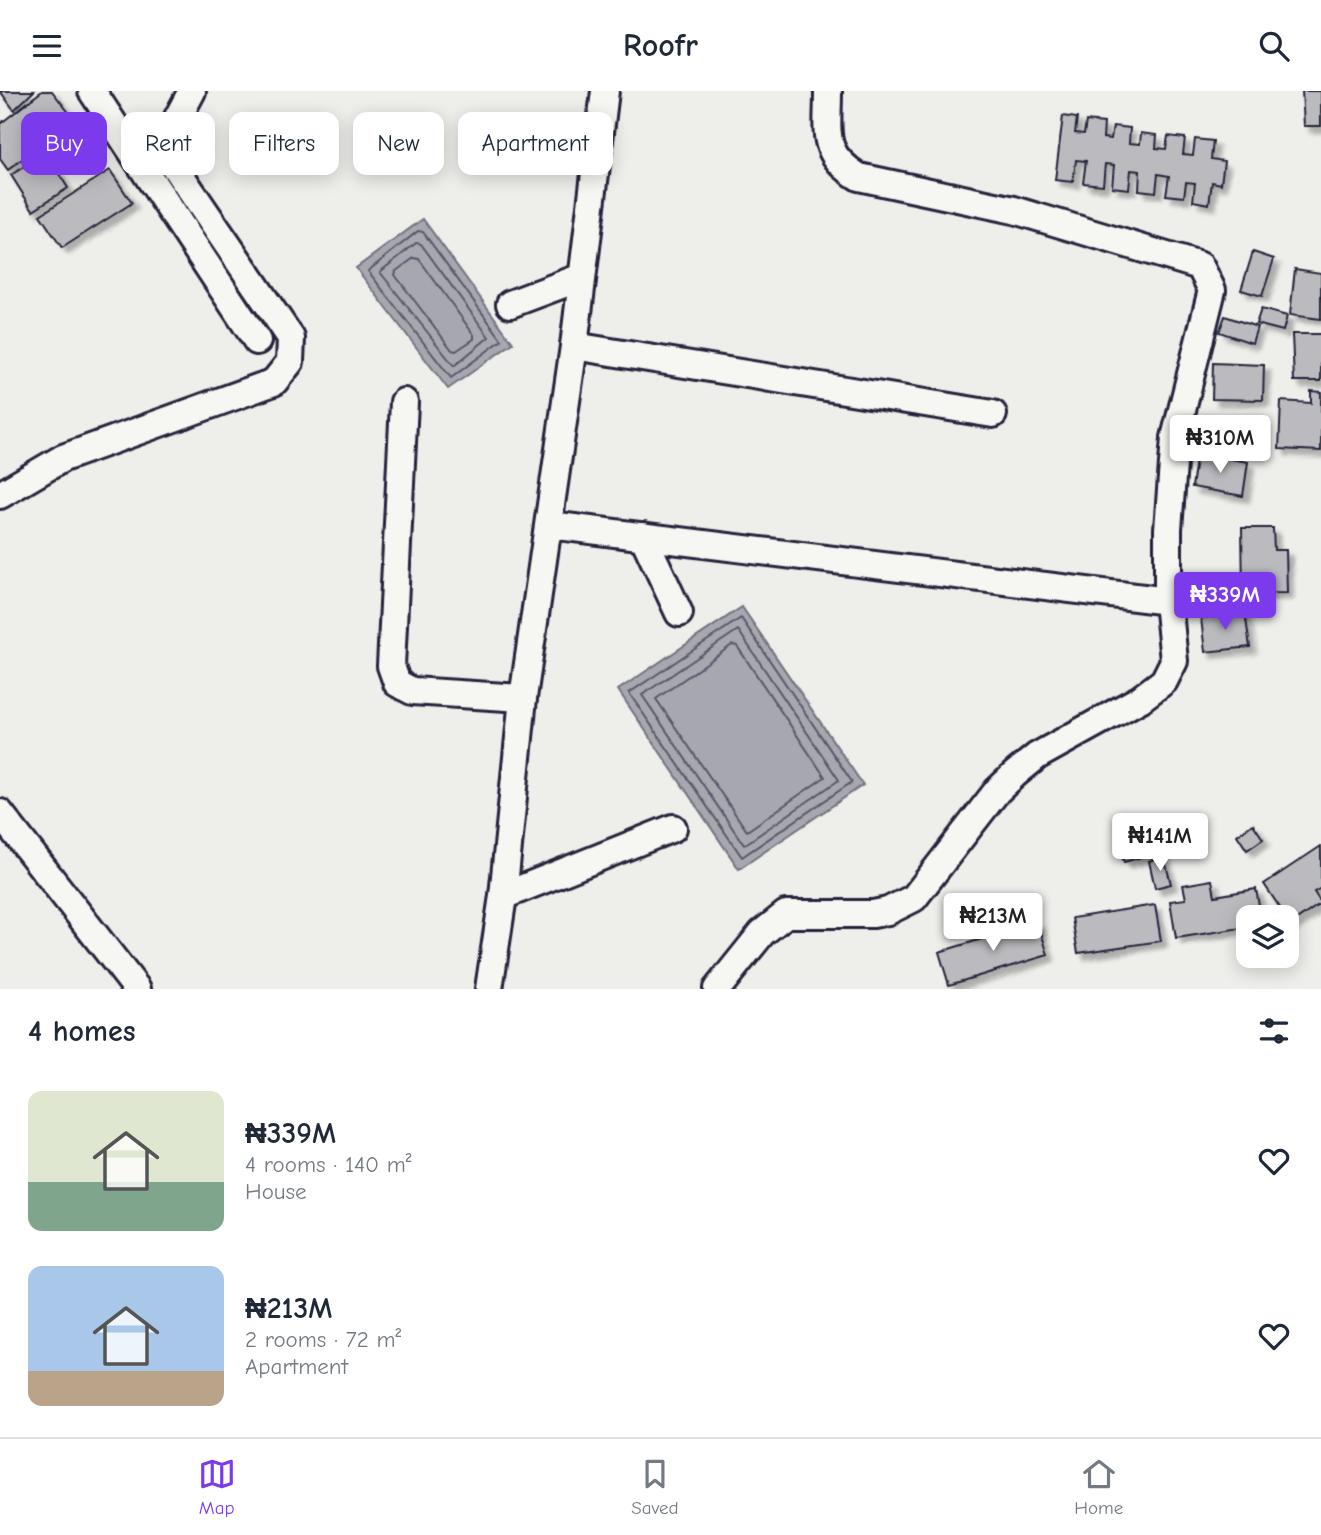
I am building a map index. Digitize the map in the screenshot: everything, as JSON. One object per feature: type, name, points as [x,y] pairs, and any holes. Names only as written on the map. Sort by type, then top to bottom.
[{"type":"street","points":[[92,91],[257,341]]},
{"type":"street","points":[[0,495],[63,458],[274,382],[290,362],[291,338],[172,163],[169,134],[192,91]]},
{"type":"street","points":[[489,989],[503,896],[523,698],[550,525],[605,91]]},
{"type":"street","points":[[717,989],[762,933],[786,914],[873,914],[888,911],[914,898],[997,791],[1015,774],[1037,756],[1140,699],[1164,681],[1174,661],[1168,601],[1168,529],[1175,438],[1212,290],[1200,266],[1014,210],[859,177],[838,164],[828,142],[828,91]]},
{"type":"street","points":[[510,304],[582,277]]},
{"type":"street","points":[[574,346],[993,414]]},
{"type":"street","points":[[404,402],[391,666],[397,683],[412,691],[523,698]]},
{"type":"street","points":[[550,525],[1168,601]]},
{"type":"street","points":[[643,536],[679,614]]},
{"type":"street","points":[[0,813],[137,989]]},
{"type":"street","points":[[503,896],[673,828]]},
{"type":"water","points":[[423,219],[513,343],[448,389],[356,268]]},
{"type":"water","points":[[742,607],[863,785],[739,869],[618,690]]},
{"type":"building","points":[[0,91],[34,91],[14,110]]},
{"type":"building","points":[[42,91],[52,91],[68,112],[21,112],[21,160],[8,170],[0,159],[0,124]]},
{"type":"building","points":[[1302,91],[1321,91],[1321,126],[1304,126]]},
{"type":"building","points":[[1063,116],[1077,118],[1075,133],[1084,134],[1086,121],[1104,123],[1103,138],[1111,139],[1113,126],[1130,128],[1129,143],[1140,144],[1141,133],[1157,135],[1156,148],[1166,149],[1168,136],[1185,138],[1183,154],[1193,155],[1195,139],[1213,141],[1211,159],[1224,161],[1221,184],[1212,182],[1209,204],[1193,201],[1195,183],[1186,182],[1184,197],[1166,195],[1169,176],[1158,174],[1156,192],[1139,190],[1140,171],[1131,170],[1129,189],[1112,187],[1114,165],[1105,164],[1103,185],[1083,183],[1086,161],[1076,160],[1073,182],[1055,180]]},
{"type":"building","points":[[21,169],[21,175],[60,175],[68,188],[33,210],[11,175]]},
{"type":"building","points":[[110,170],[132,203],[62,248],[40,215],[102,175],[107,175]]},
{"type":"building","points":[[1253,252],[1274,259],[1262,296],[1241,290]]},
{"type":"building","points":[[1295,269],[1321,273],[1321,319],[1290,315]]},
{"type":"building","points":[[1261,309],[1287,316],[1283,331],[1256,324]]},
{"type":"building","points":[[1225,316],[1257,327],[1252,343],[1219,332]]},
{"type":"building","points":[[1292,334],[1321,334],[1321,381],[1294,381]]},
{"type":"building","points":[[1213,363],[1264,365],[1263,400],[1212,399]]},
{"type":"building","points":[[1311,391],[1321,392],[1321,451],[1279,449],[1281,401],[1311,403]]},
{"type":"building","points":[[1197,453],[1248,462],[1243,496],[1192,487]]},
{"type":"building","points":[[1242,528],[1273,528],[1274,550],[1286,550],[1287,593],[1243,594]]},
{"type":"building","points":[[1245,612],[1250,647],[1205,652],[1201,618]]},
{"type":"building","points":[[1253,824],[1263,839],[1247,850],[1237,835]]},
{"type":"building","points":[[1187,825],[1191,836],[1167,843],[1164,833]]},
{"type":"building","points":[[1160,836],[1165,850],[1124,862],[1119,848]]},
{"type":"building","points":[[1321,846],[1321,888],[1314,892],[1321,903],[1299,918],[1299,905],[1278,905],[1264,884]]},
{"type":"building","points":[[1164,857],[1171,884],[1155,888],[1149,861]]},
{"type":"building","points":[[1212,880],[1215,896],[1256,889],[1259,905],[1236,905],[1236,929],[1176,938],[1170,901],[1186,899],[1183,885]]},
{"type":"building","points":[[996,905],[1002,924],[985,929],[979,910]]},
{"type":"building","points":[[1155,905],[1161,941],[1078,953],[1072,918]]},
{"type":"building","points":[[1038,922],[1048,955],[949,985],[939,952]]}]
